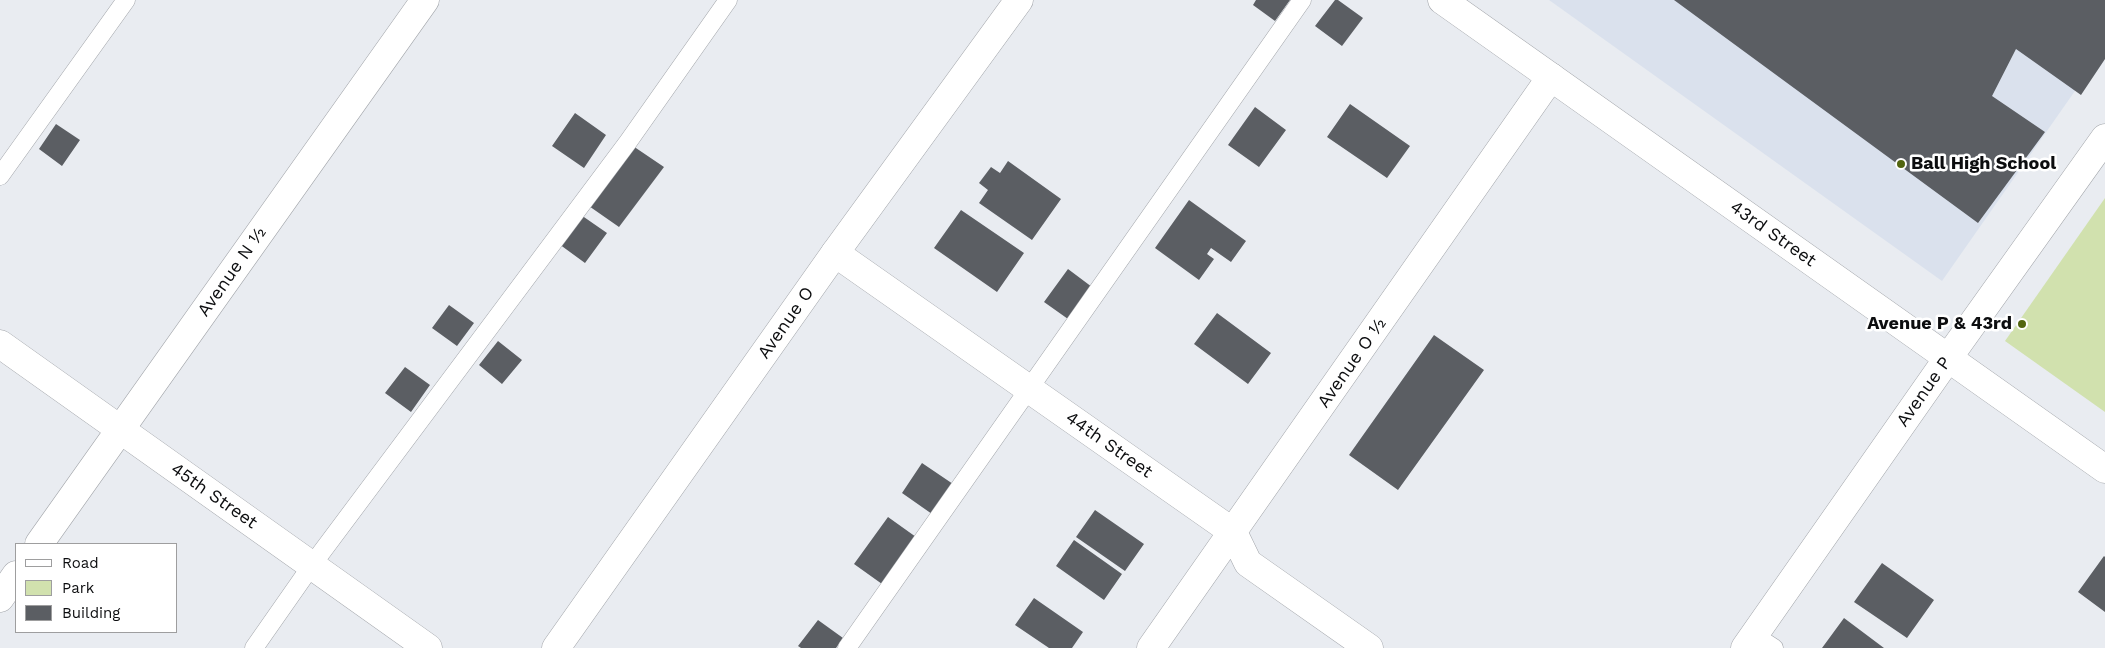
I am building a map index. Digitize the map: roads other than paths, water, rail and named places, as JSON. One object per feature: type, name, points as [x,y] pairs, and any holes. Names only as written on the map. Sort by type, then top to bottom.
[{"type":"street","name":"Avenue N ½","points":[[40,543],[425,0]]},
{"type":"street","name":"Avenue O","points":[[556,648],[835,253],[1019,0]]},
{"type":"street","name":"43rd Street","points":[[1442,0],[2105,469]]},
{"type":"street","name":"Avenue O ½","points":[[1151,648],[1552,77]]},
{"type":"street","name":"Avenue P","points":[[1758,644],[1948,358],[2105,138]]},
{"type":"street","name":"44th Street","points":[[835,253],[1233,532],[1248,563],[1369,648]]},
{"type":"street","name":"45th Street","points":[[0,344],[428,648]]},
{"type":"street","points":[[0,598],[15,576]]},
{"type":"lane","points":[[0,176],[126,0]]},
{"type":"lane","points":[[254,648],[312,565],[628,142],[728,0]]},
{"type":"lane","points":[[847,648],[1302,0]]},
{"type":"place","name":"Ball High School","points":[[1901,164]]},
{"type":"place","name":"Avenue P & 43rd","points":[[2022,324]]}]
